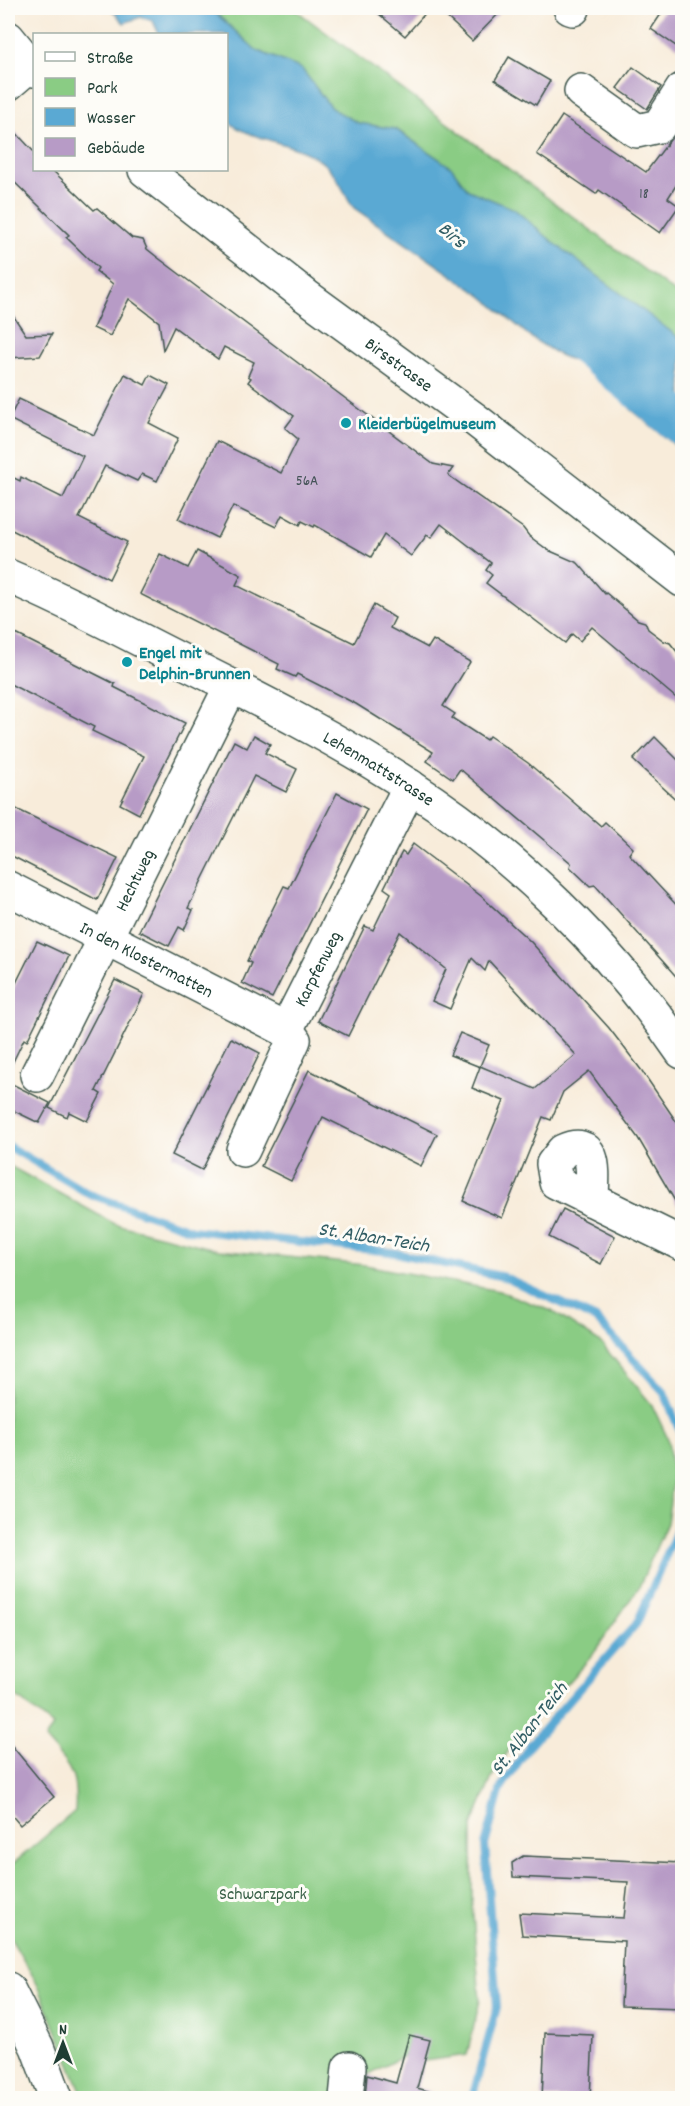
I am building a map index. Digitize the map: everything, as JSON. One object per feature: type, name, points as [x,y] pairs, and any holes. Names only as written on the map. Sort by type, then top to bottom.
[{"type":"street","points":[[8,38],[24,73]]},
{"type":"street","points":[[581,91],[637,131],[659,126],[682,90]]},
{"type":"street","name":"Birsstrasse","points":[[146,171],[306,296],[474,418],[682,580]]},
{"type":"street","name":"Lehenmattstrasse","points":[[8,576],[41,590],[231,686],[410,786],[501,853],[544,893],[604,953],[661,1020],[682,1052]]},
{"type":"street","name":"Hechtweg","points":[[36,1075],[231,686]]},
{"type":"street","name":"Karpfenweg","points":[[243,1150],[294,1040],[286,1030],[410,786]]},
{"type":"street","name":"In den Klostermatten","points":[[8,888],[286,1030]]},
{"type":"street","points":[[592,1200],[682,1244]]},
{"type":"street","points":[[8,1989],[36,2047],[56,2098]]},
{"type":"green space","points":[[210,8],[293,8],[682,298],[682,340],[554,243],[514,209],[468,190],[452,168],[396,129],[358,123],[331,108],[302,69],[256,50]]},
{"type":"green space","name":"Schwarzpark","points":[[8,1165],[115,1224],[219,1250],[365,1265],[499,1291],[552,1311],[601,1343],[652,1405],[668,1439],[673,1481],[667,1523],[639,1587],[590,1658],[516,1739],[493,1775],[472,1826],[472,1903],[480,2000],[467,2055],[424,2061],[403,2056],[367,2075],[359,2098],[84,2098],[37,1983],[8,1934],[8,1868],[75,1811],[76,1798],[70,1771],[45,1739],[53,1726],[8,1690]]},
{"type":"water","points":[[110,8],[210,8],[256,50],[302,69],[331,108],[358,123],[395,129],[452,168],[468,190],[514,209],[554,243],[682,340],[682,451],[632,410],[614,389],[635,365],[628,353],[603,373],[559,355],[533,339],[482,296],[354,208],[335,176],[321,162],[295,148],[252,135],[228,122],[228,33],[159,33],[153,21],[141,17],[124,23]]},
{"type":"building","points":[[372,8],[430,8],[405,36]]},
{"type":"building","points":[[437,8],[504,8],[472,41]]},
{"type":"building","points":[[665,8],[682,8],[682,50],[651,29]]},
{"type":"building","points":[[509,57],[550,81],[536,105],[495,80]]},
{"type":"building","points":[[633,67],[661,87],[647,109],[617,88]]},
{"type":"building","points":[[562,116],[646,172],[682,124],[682,176],[668,198],[679,206],[660,233],[599,190],[596,194],[537,154]]},
{"type":"building","points":[[8,124],[33,151],[33,171],[53,171],[94,210],[97,208],[132,238],[143,240],[147,249],[157,257],[433,464],[453,468],[448,475],[523,528],[529,536],[548,550],[578,563],[605,594],[638,620],[645,622],[648,629],[670,643],[682,658],[682,703],[592,627],[580,641],[572,634],[565,643],[486,583],[492,575],[486,570],[491,563],[441,524],[431,538],[427,535],[411,556],[384,535],[371,557],[315,525],[314,527],[302,521],[300,525],[282,515],[276,527],[233,506],[217,538],[178,519],[217,441],[281,473],[298,439],[285,428],[294,416],[248,382],[254,362],[224,347],[218,359],[174,327],[163,350],[159,322],[129,299],[110,336],[93,328],[113,284],[96,271],[98,268],[66,237],[69,235],[8,176]]},
{"type":"building","points":[[8,308],[26,335],[52,334],[40,356],[8,358]]},
{"type":"building","points":[[125,374],[145,385],[150,375],[169,385],[149,423],[178,438],[157,481],[142,474],[137,481],[105,466],[79,518],[127,542],[109,579],[8,528],[8,475],[20,481],[21,477],[63,498],[83,456],[9,419],[19,399],[94,435]]},
{"type":"building","points":[[197,551],[241,575],[236,585],[354,643],[374,605],[395,618],[390,628],[428,648],[433,640],[470,662],[443,706],[455,714],[452,718],[486,740],[489,736],[528,763],[601,826],[605,822],[633,848],[629,854],[682,911],[682,983],[595,885],[590,886],[570,867],[571,863],[460,769],[453,779],[427,761],[433,752],[356,704],[297,674],[295,677],[277,669],[279,664],[140,594],[160,554],[188,568]]},
{"type":"building","points":[[8,630],[115,684],[114,687],[185,723],[139,814],[120,804],[144,756],[92,731],[94,727],[8,683]]},
{"type":"building","points":[[254,735],[270,744],[265,753],[297,769],[286,792],[254,776],[188,908],[193,910],[184,930],[179,927],[169,946],[139,931],[234,741],[247,748]]},
{"type":"building","points":[[655,737],[682,764],[682,805],[633,760]]},
{"type":"building","points":[[337,793],[367,809],[272,998],[242,983],[251,963],[247,961],[284,886],[289,888]]},
{"type":"building","points":[[8,805],[118,858],[97,900],[8,854]]},
{"type":"building","points":[[413,844],[481,896],[531,942],[609,1028],[642,1071],[682,1130],[682,1213],[638,1138],[589,1071],[563,1092],[551,1120],[543,1117],[502,1218],[463,1201],[504,1101],[472,1088],[480,1067],[450,1055],[460,1033],[489,1045],[480,1066],[535,1089],[576,1055],[489,961],[485,971],[472,958],[450,1009],[432,1001],[446,969],[400,932],[348,1036],[318,1021],[365,926],[373,930],[391,893],[384,888],[402,852],[406,855]]},
{"type":"building","points":[[37,941],[69,956],[27,1041],[24,1039],[8,1072],[8,999]]},
{"type":"building","points":[[115,980],[144,994],[96,1091],[101,1094],[87,1121],[69,1112],[67,1117],[49,1108]]},
{"type":"building","points":[[231,1038],[260,1053],[202,1170],[172,1155]]},
{"type":"building","points":[[309,1070],[437,1134],[421,1166],[323,1117],[291,1181],[261,1166]]},
{"type":"building","points":[[8,1082],[50,1103],[39,1123],[8,1108]]},
{"type":"building","points":[[563,1209],[615,1236],[601,1264],[549,1237]]},
{"type":"building","points":[[8,1741],[54,1797],[20,1825],[8,1811]]},
{"type":"building","points":[[523,1856],[682,1863],[682,2008],[621,2006],[624,1941],[522,1935],[519,1913],[624,1918],[628,1882],[513,1877],[512,1863]]},
{"type":"building","points":[[545,2033],[593,2035],[590,2098],[542,2098]]},
{"type":"building","points":[[409,2035],[430,2040],[417,2088],[431,2092],[430,2098],[365,2098],[367,2075],[396,2083]]},
{"type":"waterway","name":"Birs","points":[[566,327],[682,423]]},
{"type":"waterway","name":"St. Alban-Teich","points":[[8,1146],[89,1194],[192,1230],[391,1252],[504,1277],[596,1319],[664,1392],[682,1437]]},
{"type":"waterway","name":"St. Alban-Teich","points":[[472,2098],[497,2007],[485,1845],[501,1788],[530,1745],[637,1623],[682,1519],[682,1510]]},
{"type":"place","name":"Kleiderbügelmuseum","points":[[346,423]]},
{"type":"place","name":"Engel mit Delphin-Brunnen","points":[[127,662]]}]
